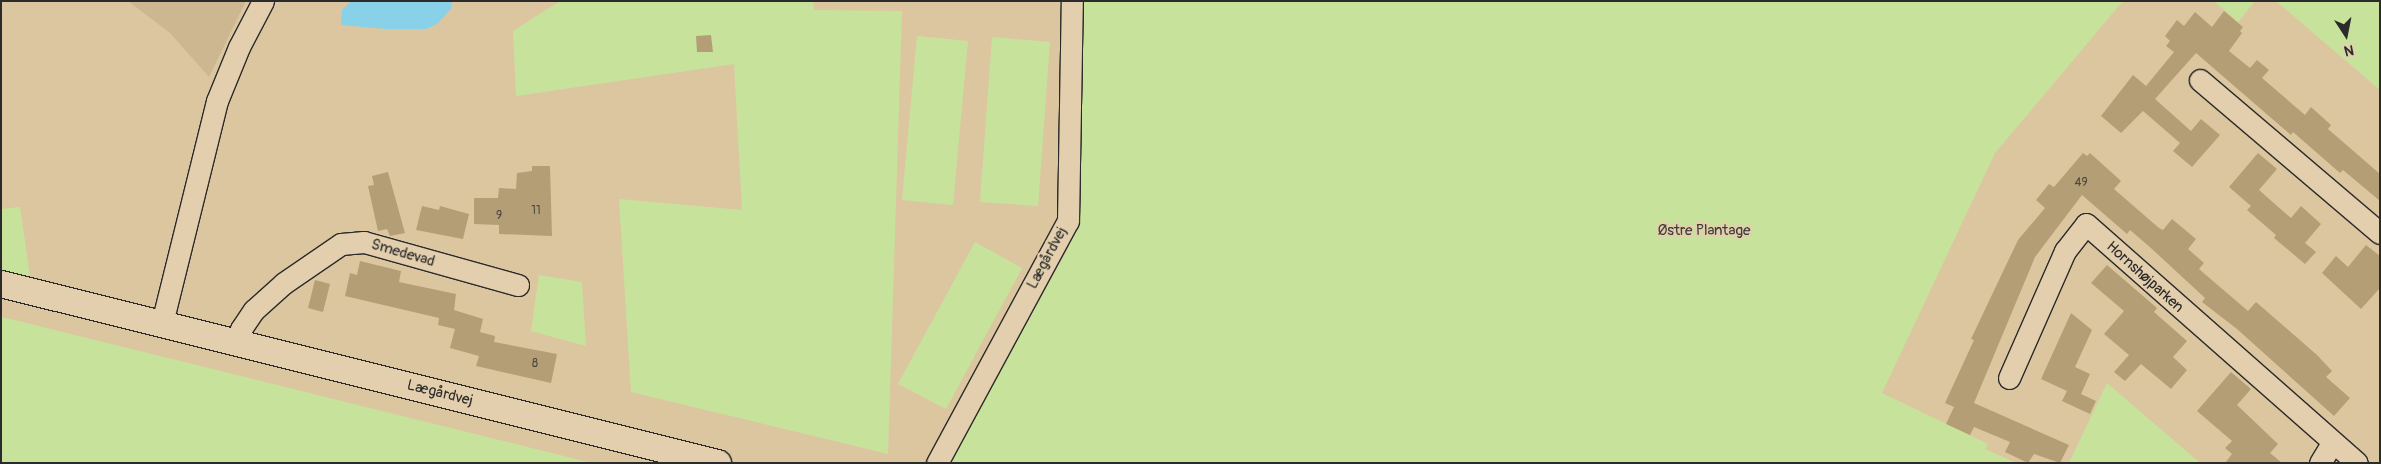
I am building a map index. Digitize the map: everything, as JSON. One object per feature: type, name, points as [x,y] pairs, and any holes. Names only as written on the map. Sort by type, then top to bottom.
[{"type":"street","points":[[162,323],[217,101],[239,47],[263,1]]},
{"type":"street","name":"Lægårdvej","points":[[937,463],[1068,221],[1072,1]]},
{"type":"street","points":[[2200,80],[2380,233]]},
{"type":"street","name":"Hornshøjparken","points":[[2009,378],[2065,251],[2086,224],[2332,444],[2357,463]]},
{"type":"street","name":"Smedevad","points":[[238,343],[241,329],[254,310],[284,283],[341,244],[364,242],[518,285]]},
{"type":"street","name":"Lægårdvej","points":[[1,284],[718,463]]},
{"type":"street","points":[[2320,463],[2332,444]]},
{"type":"shaded area","points":[[128,1],[246,1],[209,77],[170,33]]},
{"type":"green space","points":[[560,1],[813,1],[814,10],[902,11],[888,454],[631,392],[619,199],[742,210],[734,64],[516,96],[513,31]]},
{"type":"green space","name":"Østre Plantage","points":[[1077,1],[2123,1],[1995,153],[1882,393],[1988,444],[1985,449],[2016,463],[948,463],[1069,247]]},
{"type":"green space","points":[[2214,1],[2255,1],[2238,22]]},
{"type":"green space","points":[[2276,1],[2380,1],[2380,90]]},
{"type":"green space","points":[[917,36],[968,41],[953,205],[902,200]]},
{"type":"green space","points":[[992,37],[1050,42],[1038,206],[980,202]]},
{"type":"green space","points":[[20,207],[30,277],[1,271],[1,209]]},
{"type":"green space","points":[[975,242],[1022,268],[946,409],[898,384]]},
{"type":"green space","points":[[539,275],[582,282],[586,346],[531,331]]},
{"type":"green space","points":[[1,317],[6,318],[592,463],[1,463]]},
{"type":"green space","points":[[2107,383],[2200,463],[2069,463]]},
{"type":"water","points":[[351,1],[452,1],[451,9],[437,24],[426,29],[386,29],[341,25],[342,10]]},
{"type":"building","points":[[2224,11],[2243,27],[2240,31],[2242,33],[2229,51],[2250,68],[2257,60],[2269,70],[2262,78],[2305,115],[2311,107],[2331,125],[2328,129],[2380,174],[2380,201],[2343,170],[2340,173],[2293,132],[2291,135],[2196,53],[2155,99],[2191,131],[2201,119],[2220,135],[2192,167],[2173,151],[2180,143],[2143,111],[2121,133],[2101,116],[2133,75],[2146,86],[2174,52],[2166,46],[2170,41],[2165,36],[2177,20],[2184,26],[2195,12],[2212,27]]},
{"type":"building","points":[[711,35],[713,52],[697,52],[696,36]]},
{"type":"building","points":[[2083,153],[2087,156],[2090,153],[2121,181],[2114,189],[2159,228],[2163,230],[2172,219],[2196,239],[2188,249],[2204,263],[2199,269],[2248,311],[2256,302],[2317,355],[2332,371],[2326,377],[2350,398],[2334,416],[2237,329],[2202,302],[2205,298],[2152,249],[2130,230],[2127,234],[2082,195],[2035,257],[1974,403],[2069,445],[2060,463],[2034,454],[2028,463],[2005,452],[2010,442],[1974,427],[1970,435],[1946,424],[1954,407],[1945,403],[1974,340],[1971,339],[2018,240],[2045,208],[2036,200],[2049,184],[2054,187]]},
{"type":"building","points":[[2258,153],[2277,169],[2259,190],[2291,218],[2301,206],[2321,224],[2305,243],[2316,252],[2305,264],[2274,238],[2276,235],[2247,210],[2251,206],[2229,187]]},
{"type":"building","points":[[532,166],[550,166],[552,236],[499,234],[499,225],[474,224],[474,198],[498,198],[499,188],[516,189],[517,173],[532,171]]},
{"type":"building","points":[[388,172],[405,233],[390,236],[387,229],[378,231],[368,186],[374,185],[372,176]]},
{"type":"building","points":[[422,206],[439,210],[440,206],[469,214],[463,239],[416,230]]},
{"type":"building","points":[[2366,245],[2380,256],[2380,288],[2361,309],[2322,273],[2336,256],[2348,267]]},
{"type":"building","points":[[360,261],[401,271],[399,282],[456,294],[454,310],[483,319],[480,332],[495,336],[494,342],[557,354],[551,383],[476,366],[479,356],[450,348],[455,329],[438,325],[439,318],[345,296],[350,273],[357,275]]},
{"type":"building","points":[[2107,265],[2157,308],[2154,312],[2187,341],[2173,357],[2187,370],[2171,389],[2141,364],[2125,381],[2114,372],[2129,355],[2104,334],[2124,311],[2091,283]]},
{"type":"building","points":[[315,280],[330,284],[323,312],[308,308]]},
{"type":"building","points":[[2071,313],[2092,330],[2075,367],[2090,374],[2081,394],[2096,401],[2090,414],[2062,401],[2067,391],[2041,379]]},
{"type":"building","points":[[2231,372],[2251,389],[2237,405],[2278,444],[2270,453],[2282,463],[2225,463],[2232,454],[2225,448],[2232,441],[2197,411]]}]
